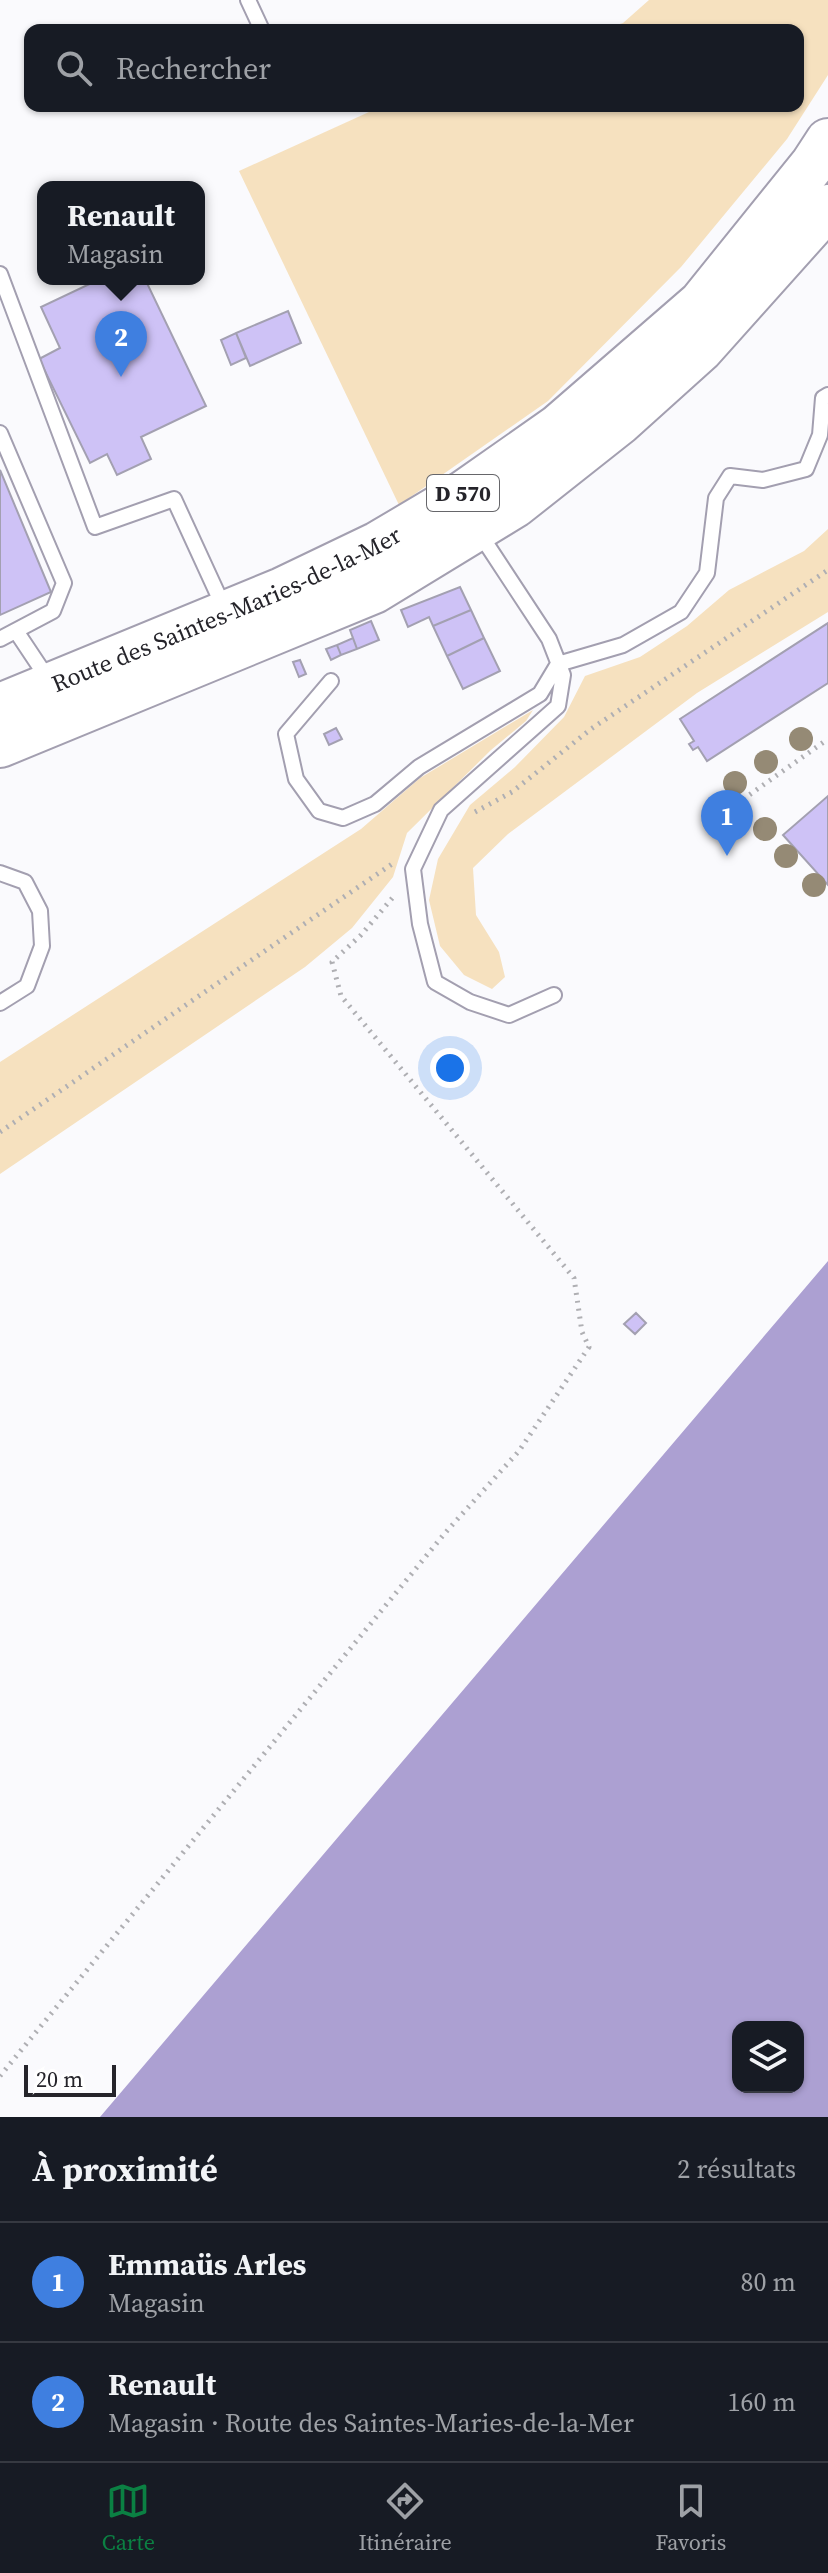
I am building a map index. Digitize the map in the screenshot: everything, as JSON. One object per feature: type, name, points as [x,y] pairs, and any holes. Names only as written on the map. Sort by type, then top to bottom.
[{"type":"main road","name":"Route des Saintes-Maries-de-la-Mer","points":[[0,745],[62,700],[235,630],[374,591],[701,303],[823,161]]},
{"type":"main road","name":"Route des Saintes-Maries-de-la-Mer","points":[[467,512],[515,505],[620,422],[700,350],[828,207]]},
{"type":"main road","name":"Route des Saintes-Maries-de-la-Mer","points":[[0,706],[62,700]]},
{"type":"lane","points":[[248,0],[259,24]]},
{"type":"lane","points":[[0,274],[95,527],[174,499],[235,630]]},
{"type":"lane","points":[[331,681],[286,734],[296,779],[319,811],[343,818],[375,804],[419,767],[540,694],[558,664],[623,645],[681,612],[707,573],[716,498],[730,476],[763,480],[806,469],[820,435],[823,398],[828,395]]},
{"type":"lane","points":[[0,433],[64,583],[53,611],[0,639]]},
{"type":"lane","points":[[467,512],[549,639],[563,675],[558,706],[441,810],[413,869],[420,924],[435,982],[470,1002],[509,1015],[554,995]]},
{"type":"lane","points":[[16,631],[62,700]]},
{"type":"lane","points":[[0,873],[25,882],[40,911],[42,946],[27,986],[0,1003]]},
{"type":"path","points":[[591,729],[828,570]]},
{"type":"path","points":[[704,827],[828,739]]},
{"type":"path","points":[[0,2076],[445,1533],[519,1451],[589,1347],[582,1332],[574,1278],[341,996],[332,962],[361,935],[413,874]]},
{"type":"path","points":[[0,1132],[367,881]]},
{"type":"shaded area","points":[[649,0],[828,0],[828,75],[787,139],[681,267],[548,401],[399,505],[239,171],[369,112],[804,112],[804,24],[620,24]]},
{"type":"shaded area","points":[[828,529],[828,612],[697,693],[508,834],[473,868],[476,915],[499,952],[505,977],[492,989],[464,975],[440,946],[429,900],[438,859],[470,805],[515,767],[564,717],[585,676],[640,657],[687,626],[729,590],[804,551]]},
{"type":"shaded area","points":[[533,710],[526,721],[491,750],[407,833],[393,877],[352,928],[305,967],[0,1174],[0,1062],[361,829],[420,778]]},
{"type":"shaded area","points":[[828,1261],[828,2117],[100,2117]]},
{"type":"building","points":[[87,285],[148,285],[206,406],[141,437],[151,459],[117,475],[107,454],[90,463],[39,359],[60,348],[41,307]]},
{"type":"building","points":[[288,311],[301,343],[250,366],[236,333]]},
{"type":"building","points":[[236,333],[246,358],[231,365],[221,340]]},
{"type":"building","points":[[0,470],[51,592],[0,615]]},
{"type":"building","points":[[460,587],[471,610],[433,626],[429,617],[408,627],[401,610]]},
{"type":"building","points":[[471,610],[484,638],[447,656],[433,626]]},
{"type":"building","points":[[371,621],[379,640],[357,649],[350,630]]},
{"type":"building","points":[[828,623],[828,683],[707,761],[698,747],[693,750],[689,744],[694,741],[680,719]]},
{"type":"building","points":[[353,638],[357,649],[341,655],[337,645]]},
{"type":"building","points":[[484,638],[500,671],[463,689],[447,656]]},
{"type":"building","points":[[337,645],[341,655],[331,660],[326,649]]},
{"type":"building","points":[[300,660],[306,674],[299,677],[293,662]]},
{"type":"building","points":[[336,728],[342,739],[329,745],[324,734]]},
{"type":"building","points":[[828,796],[828,885],[783,835]]},
{"type":"building","points":[[636,1313],[646,1323],[635,1334],[624,1324]]},
{"type":"place","name":"Renault","points":[[121,377]]},
{"type":"place","name":"Emmaüs Arles","points":[[727,856]]}]
